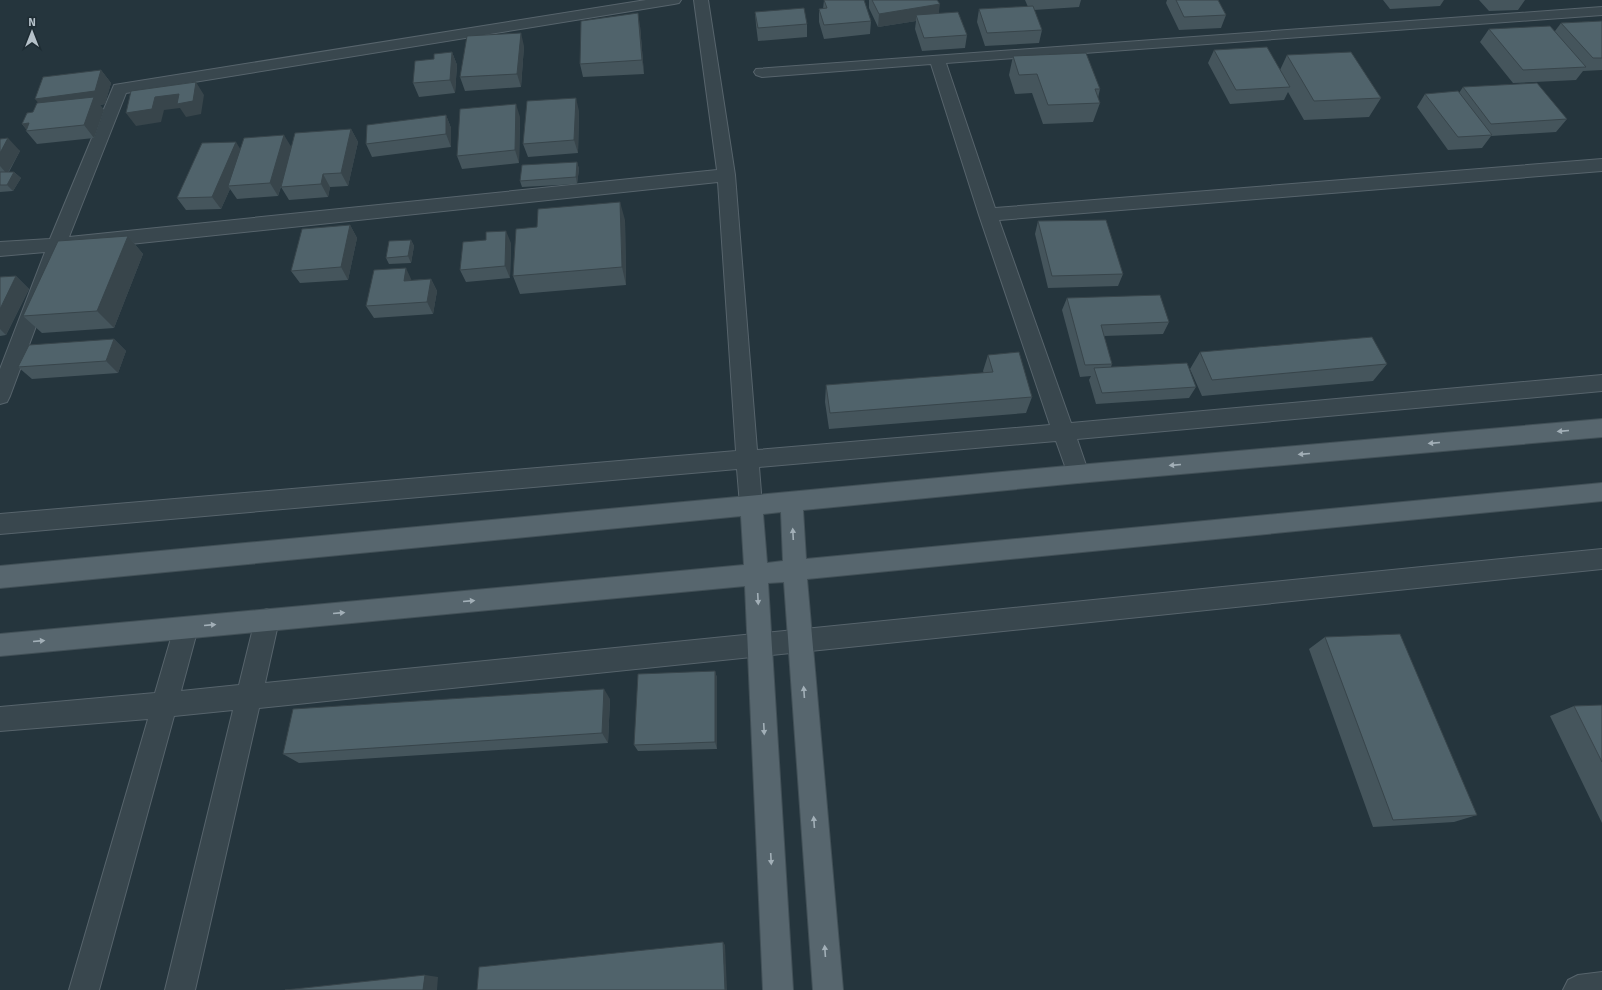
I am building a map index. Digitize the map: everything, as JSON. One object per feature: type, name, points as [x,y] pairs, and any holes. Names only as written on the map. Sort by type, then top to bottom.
[{"type":"main road","points":[[0,577],[1078,474],[1602,428]]},
{"type":"main road","points":[[0,645],[1602,492]]},
{"type":"main road","points":[[791,501],[800,641],[828,990]]},
{"type":"main road","points":[[751,505],[760,645],[778,990]]},
{"type":"street","points":[[0,396],[57,245],[120,89],[674,0]]},
{"type":"street","points":[[701,0],[726,175],[751,505]]},
{"type":"street","points":[[762,72],[1602,11]]},
{"type":"street","points":[[937,60],[988,215],[1078,474]]},
{"type":"street","points":[[988,215],[1602,165]]},
{"type":"street","points":[[0,249],[57,245],[726,175]]},
{"type":"street","points":[[0,524],[1064,432],[1602,382]]},
{"type":"street","points":[[0,719],[248,697],[1602,559]]},
{"type":"street","points":[[180,990],[266,620]]},
{"type":"street","points":[[84,990],[186,628]]},
{"type":"street","points":[[1578,990],[1602,987]]},
{"type":"building","points":[[824,0],[864,0],[871,21],[824,25],[819,9],[827,8]]},
{"type":"building","points":[[872,0],[937,0],[940,4],[879,14]]},
{"type":"building","points":[[1176,0],[1218,0],[1226,15],[1184,17]]},
{"type":"building","points":[[1033,6],[1042,30],[987,33],[979,9]]},
{"type":"building","points":[[804,8],[807,24],[758,28],[755,12]]},
{"type":"building","points":[[958,12],[967,35],[924,38],[916,15]]},
{"type":"building","points":[[638,13],[642,60],[580,64],[581,21]]},
{"type":"building","points":[[1602,21],[1602,58],[1593,58],[1561,23]]},
{"type":"building","points":[[1550,26],[1586,67],[1523,70],[1489,29]]},
{"type":"building","points":[[521,33],[517,74],[460,77],[467,36]]},
{"type":"building","points":[[1267,47],[1290,87],[1236,90],[1214,50]]},
{"type":"building","points":[[452,52],[450,80],[413,83],[415,61],[434,59],[434,54]]},
{"type":"building","points":[[1351,52],[1381,98],[1314,101],[1287,55]]},
{"type":"building","points":[[1086,53],[1100,89],[1095,89],[1100,103],[1048,105],[1037,74],[1019,75],[1013,56]]},
{"type":"building","points":[[101,70],[95,91],[35,99],[43,77]]},
{"type":"building","points":[[196,82],[193,101],[177,104],[179,94],[155,97],[152,109],[126,113],[131,91]]},
{"type":"building","points":[[1537,83],[1567,119],[1491,124],[1463,87]]},
{"type":"building","points":[[1458,91],[1492,135],[1458,137],[1425,94]]},
{"type":"building","points":[[94,97],[84,125],[26,131],[29,123],[22,124],[27,113],[33,112],[37,103]]},
{"type":"building","points":[[576,98],[574,140],[523,144],[527,101]]},
{"type":"building","points":[[516,104],[515,150],[457,156],[460,109]]},
{"type":"building","points":[[446,115],[446,134],[366,144],[367,125]]},
{"type":"building","points":[[351,129],[341,173],[323,174],[321,184],[281,187],[295,133]]},
{"type":"building","points":[[284,135],[270,183],[228,186],[244,138]]},
{"type":"building","points":[[8,138],[0,153],[0,139]]},
{"type":"building","points":[[236,142],[212,197],[177,198],[202,143]]},
{"type":"building","points":[[577,162],[576,177],[520,181],[522,165]]},
{"type":"building","points":[[0,172],[14,172],[7,185],[0,185]]},
{"type":"building","points":[[620,202],[622,267],[513,276],[516,229],[537,227],[538,209]]},
{"type":"building","points":[[1106,220],[1123,274],[1052,276],[1038,221]]},
{"type":"building","points":[[350,225],[341,267],[291,271],[302,229]]},
{"type":"building","points":[[506,231],[505,266],[460,270],[463,242],[486,240],[486,232]]},
{"type":"building","points":[[128,236],[97,311],[23,316],[58,241]]},
{"type":"building","points":[[411,240],[408,256],[386,258],[389,241]]},
{"type":"building","points":[[406,268],[404,281],[431,279],[427,302],[366,306],[374,270]]},
{"type":"building","points":[[16,276],[0,309],[0,277]]},
{"type":"building","points":[[1160,295],[1169,322],[1101,325],[1112,364],[1085,365],[1067,298]]},
{"type":"building","points":[[1372,337],[1387,364],[1212,380],[1200,352]]},
{"type":"building","points":[[114,339],[106,361],[18,367],[29,345]]},
{"type":"building","points":[[1019,352],[1032,397],[830,413],[826,385],[993,372],[988,355]]},
{"type":"building","points":[[1187,363],[1196,387],[1102,393],[1094,368]]},
{"type":"building","points":[[1400,634],[1477,815],[1393,820],[1325,637]]},
{"type":"building","points":[[715,671],[715,742],[634,745],[638,674]]},
{"type":"building","points":[[604,689],[602,733],[283,754],[293,709]]},
{"type":"building","points":[[1602,705],[1602,762],[1574,706]]},
{"type":"building","points":[[723,942],[725,990],[477,990],[479,967]]},
{"type":"building","points":[[425,975],[423,990],[285,990]]}]
